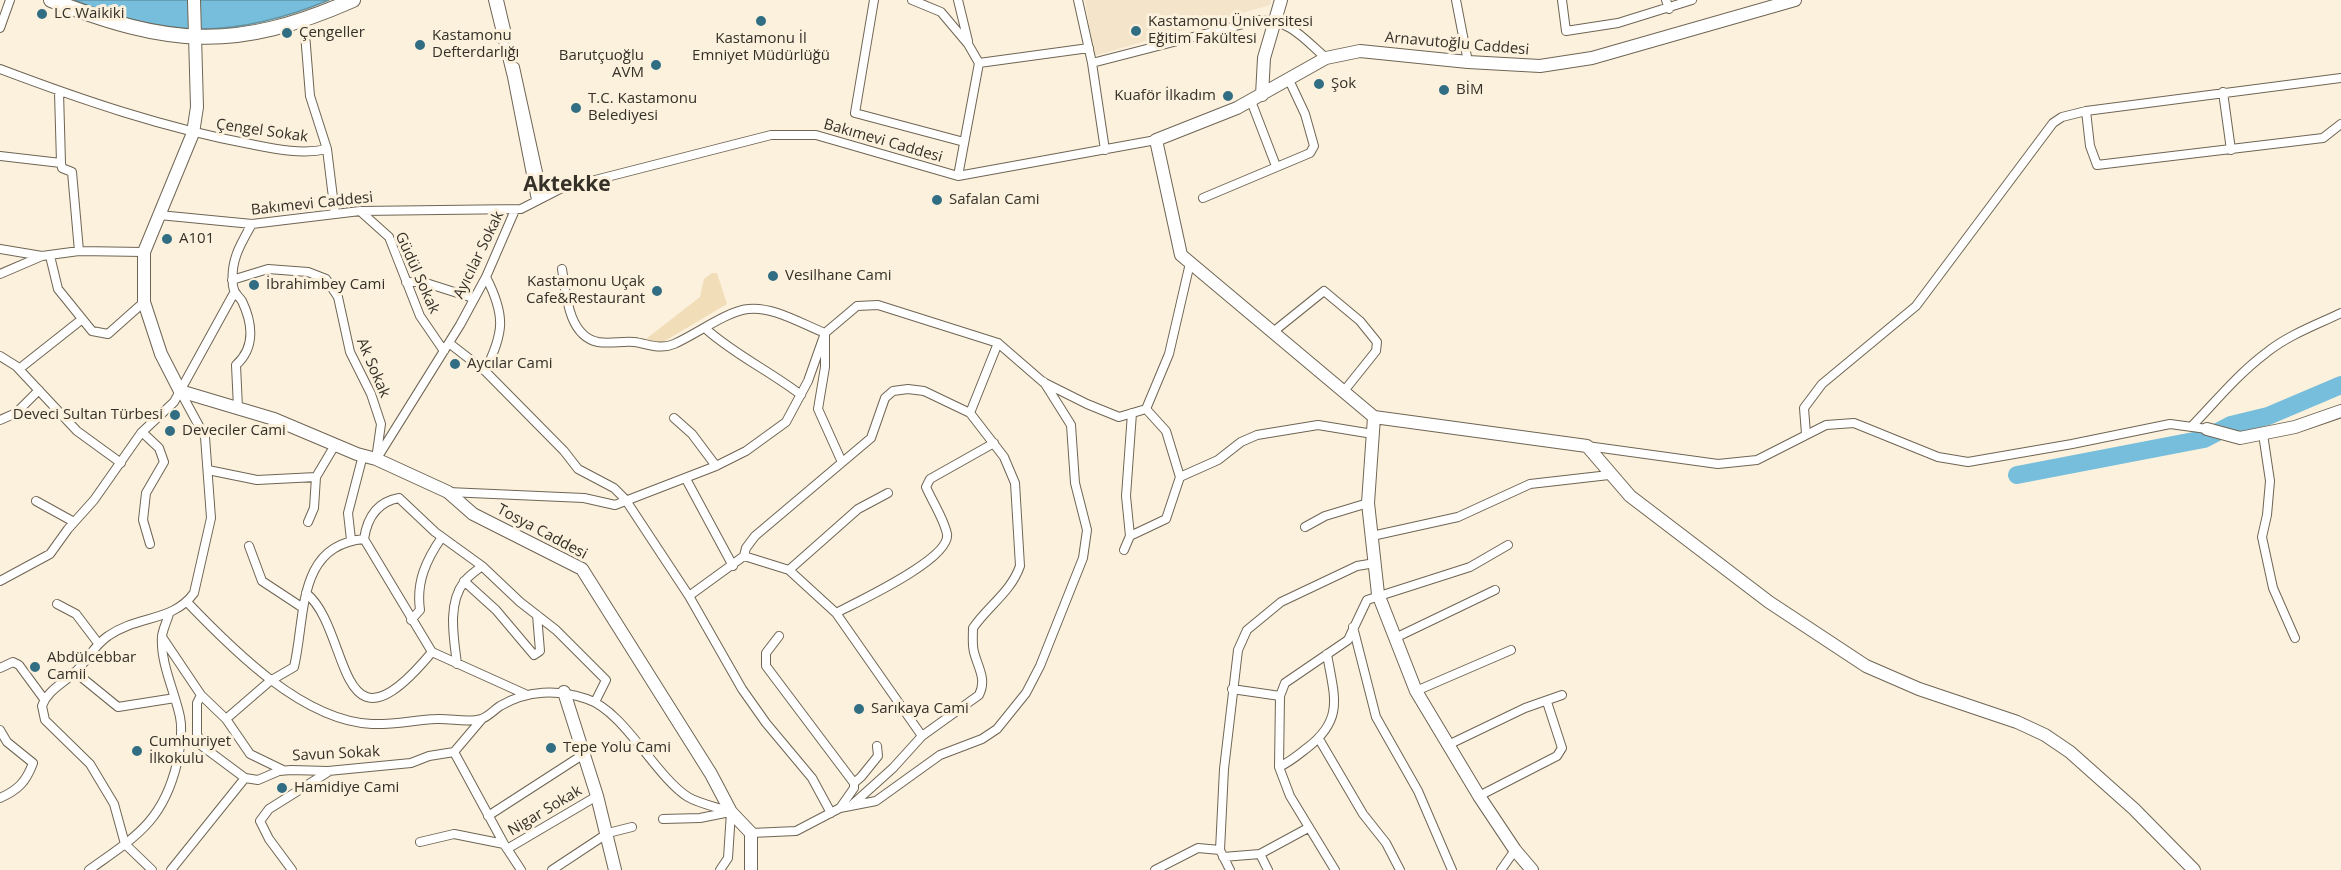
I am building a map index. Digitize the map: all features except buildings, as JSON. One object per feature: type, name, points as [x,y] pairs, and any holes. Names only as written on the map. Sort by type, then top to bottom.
[{"type":"main road","points":[[51,0],[122,24],[195,38],[246,35],[304,21],[353,0]]},
{"type":"street","points":[[0,28],[10,0]]},
{"type":"street","points":[[152,870],[125,844],[114,804],[90,764],[45,720],[41,712],[44,699],[75,672],[98,643],[128,624],[169,614],[187,602],[199,580],[211,518],[206,437],[160,354],[144,302],[144,252],[193,134],[198,107],[194,0]]},
{"type":"street","points":[[493,0],[540,198]]},
{"type":"street","points":[[499,0],[540,198]]},
{"type":"street","points":[[874,0],[855,113],[964,142]]},
{"type":"street","points":[[912,0],[941,12],[968,44],[978,63],[958,176]]},
{"type":"street","points":[[958,0],[968,44]]},
{"type":"street","points":[[1078,0],[1092,63],[1105,150]]},
{"type":"street","points":[[1276,166],[1256,98],[1264,58],[1281,0]]},
{"type":"street","points":[[1456,0],[1468,62]]},
{"type":"street","points":[[1562,0],[1566,31],[1618,23],[1667,4],[1692,0]]},
{"type":"street","name":"Arnavutoğlu Caddesi","points":[[1156,140],[1256,98],[1326,58],[1360,51],[1468,62],[1540,66],[1592,58],[1795,0]]},
{"type":"street","points":[[1092,63],[1259,20],[1275,20],[1284,23],[1326,58]]},
{"type":"street","points":[[304,21],[310,96],[327,149],[335,214]]},
{"type":"street","points":[[978,63],[1089,48]]},
{"type":"street","name":"Çengel Sokak","points":[[0,69],[59,92],[193,134],[284,150],[317,152],[327,149]]},
{"type":"street","points":[[1806,434],[1804,408],[1822,384],[1916,306],[2053,123],[2062,117],[2086,111],[2341,78]]},
{"type":"street","points":[[1203,198],[1310,153],[1314,146],[1305,114],[1288,80]]},
{"type":"street","points":[[59,92],[61,163],[62,168],[72,172],[79,251]]},
{"type":"street","points":[[2223,92],[2231,150]]},
{"type":"street","points":[[2086,111],[2090,146],[2097,165],[2324,138],[2341,124]]},
{"type":"street","name":"Bakımevi Caddesi","points":[[159,215],[252,224],[360,211],[515,210],[540,198],[605,176],[771,135],[816,135],[958,176],[1156,140]]},
{"type":"street","points":[[1156,140],[1181,255],[1374,417],[1718,464],[1757,460],[1826,425],[1854,423],[1938,457],[1968,462],[2170,424],[2192,426],[2240,438],[2295,427],[2341,411]]},
{"type":"street","points":[[0,156],[61,163]]},
{"type":"street","name":"Ayıcılar Sokak","points":[[376,459],[447,347],[486,278],[515,210]]},
{"type":"street","name":"Güdül Sokak","points":[[360,211],[389,237],[420,316],[447,347]]},
{"type":"street","points":[[238,408],[236,365],[248,354],[251,344],[244,307],[234,293],[232,280],[234,256],[252,224]]},
{"type":"street","points":[[0,249],[46,256]]},
{"type":"street","points":[[0,274],[46,256],[79,251],[144,252]]},
{"type":"street","points":[[46,256],[58,289],[92,331],[108,334],[144,302]]},
{"type":"street","points":[[1146,409],[1169,354],[1190,263]]},
{"type":"street","name":"Ak Sokak","points":[[232,280],[268,269],[308,272],[326,279],[338,297],[350,352],[371,394],[381,424],[376,459]]},
{"type":"street","points":[[562,269],[573,320],[586,338],[595,342],[632,342],[663,348],[706,329],[732,312],[758,309],[825,333]]},
{"type":"street","points":[[484,371],[498,346],[502,327],[497,300],[486,278]]},
{"type":"street","points":[[406,282],[423,282],[473,298]]},
{"type":"street","points":[[1273,332],[1324,291],[1360,321],[1377,342],[1376,351],[1344,391]]},
{"type":"street","points":[[0,581],[51,554],[122,463],[142,432],[174,402],[234,293]]},
{"type":"street","points":[[2192,426],[2231,384],[2267,352],[2288,338],[2339,314],[2341,304]]},
{"type":"street","points":[[448,492],[584,498],[615,505],[625,499],[686,479],[716,466],[746,450],[786,422],[801,395],[825,333],[857,306],[878,305],[998,344],[1043,382],[1119,417],[1146,409]]},
{"type":"street","points":[[19,369],[81,320]]},
{"type":"street","points":[[706,329],[733,351],[801,395]]},
{"type":"street","points":[[825,333],[825,367],[818,409],[841,460]]},
{"type":"street","points":[[970,413],[998,344]]},
{"type":"street","points":[[447,347],[484,371],[564,451],[578,469],[614,488],[625,499],[689,596],[742,689],[766,723],[812,778],[831,813]]},
{"type":"street","points":[[0,356],[19,369],[77,431],[122,463]]},
{"type":"street","points":[[751,870],[751,833],[796,831],[840,808],[876,801],[940,755],[982,739],[997,729],[1026,693],[1040,666],[1083,558],[1087,530],[1074,483],[1071,425],[1043,382]]},
{"type":"street","points":[[689,596],[733,567],[744,556],[746,548],[755,536],[841,460],[870,438],[885,398],[893,390],[900,388],[924,391],[970,413],[994,443],[1008,463],[1015,483],[1020,566],[1016,577],[1003,595],[973,628],[973,652],[983,679],[979,694],[922,736],[893,768],[854,804]]},
{"type":"street","points":[[0,420],[16,413],[39,390]]},
{"type":"street","name":"Tosya Caddesi","points":[[180,391],[274,419],[335,445],[376,459],[448,492],[473,514],[584,566],[711,774],[730,812],[751,833]]},
{"type":"street","points":[[1130,536],[1166,519],[1180,477],[1166,430],[1146,409]]},
{"type":"street","points":[[1124,550],[1130,536],[1126,496],[1132,413]]},
{"type":"street","points":[[1374,417],[1368,503],[1378,594],[1416,691],[1479,796],[1515,850],[1532,870]]},
{"type":"street","points":[[674,418],[692,434],[716,466]]},
{"type":"street","points":[[1180,477],[1218,460],[1241,442],[1257,435],[1318,425],[1373,434]]},
{"type":"street","points":[[142,432],[159,448],[164,462],[146,493],[143,520],[150,544]]},
{"type":"street","points":[[2263,434],[2270,481],[2262,537],[2273,588],[2295,638]]},
{"type":"street","points":[[836,613],[919,568],[943,550],[947,535],[926,487],[930,479],[994,443]]},
{"type":"street","points":[[308,522],[314,508],[316,477],[335,445]]},
{"type":"street","points":[[1587,446],[1609,475],[1630,496],[1769,602],[1866,666],[1919,689],[2017,722],[2045,735],[2070,752],[2134,810],[2194,870]]},
{"type":"street","points":[[351,540],[348,513],[363,455]]},
{"type":"street","points":[[208,470],[257,480],[316,477]]},
{"type":"street","points":[[1372,536],[1458,517],[1530,484],[1609,475]]},
{"type":"street","points":[[686,479],[733,567]]},
{"type":"street","points":[[789,570],[858,509],[888,493]]},
{"type":"street","points":[[525,694],[432,652],[364,539],[367,521],[371,514],[399,498],[442,537],[482,566],[556,630],[606,681],[595,702]]},
{"type":"street","points":[[36,501],[74,522]]},
{"type":"street","points":[[1305,527],[1325,516],[1368,503]]},
{"type":"street","points":[[411,620],[420,610],[418,597],[424,565],[442,537]]},
{"type":"street","points":[[226,718],[270,681],[294,667],[306,593],[316,564],[351,540],[364,539]]},
{"type":"street","points":[[1335,870],[1290,796],[1279,767],[1280,696],[1285,683],[1348,640],[1367,600],[1378,594],[1470,567],[1508,545]]},
{"type":"street","points":[[249,546],[262,581],[303,608]]},
{"type":"street","points":[[744,556],[789,570],[836,613],[922,736]]},
{"type":"street","points":[[1230,870],[1221,854],[1224,769],[1238,650],[1247,630],[1281,602],[1357,566],[1375,563]]},
{"type":"street","points":[[457,664],[454,616],[457,597],[464,582],[482,566]]},
{"type":"street","points":[[464,582],[496,610],[534,655],[540,651],[541,645],[537,615]]},
{"type":"street","points":[[1395,638],[1494,590]]},
{"type":"street","points":[[306,593],[318,605],[350,684],[364,695],[374,697],[402,684],[432,652]]},
{"type":"street","points":[[187,602],[236,653],[259,668],[270,681],[334,717],[373,724],[436,719],[482,719]]},
{"type":"street","points":[[57,604],[76,614],[98,643]]},
{"type":"street","points":[[89,870],[147,826],[162,807],[171,785],[180,742],[181,720],[162,636],[169,614]]},
{"type":"street","points":[[1353,626],[1376,717],[1418,791],[1452,870]]},
{"type":"street","points":[[162,636],[201,695],[226,718],[250,754],[284,770]]},
{"type":"street","points":[[779,636],[766,653],[766,666],[854,783]]},
{"type":"street","points":[[1416,691],[1511,650]]},
{"type":"street","points":[[1279,767],[1319,739],[1332,721],[1335,699],[1327,654]]},
{"type":"street","points":[[0,668],[13,662],[19,665],[44,699]]},
{"type":"street","points":[[75,672],[118,707],[175,698]]},
{"type":"street","points":[[1232,689],[1280,696]]},
{"type":"street","points":[[454,753],[482,719],[500,706],[525,694],[564,692],[595,702],[625,729],[687,796],[730,812]]},
{"type":"street","points":[[564,692],[608,833],[615,870]]},
{"type":"street","points":[[171,870],[244,778],[202,747],[197,734],[197,703],[201,695]]},
{"type":"street","points":[[1448,745],[1525,708],[1562,695]]},
{"type":"street","points":[[1479,796],[1557,756],[1562,748],[1547,702]]},
{"type":"street","points":[[0,730],[7,742],[33,763],[27,780],[13,793],[0,798]]},
{"type":"street","points":[[1319,739],[1362,814],[1386,843],[1400,870]]},
{"type":"street","points":[[840,808],[854,788],[854,783],[873,765],[878,756],[877,746]]},
{"type":"street","name":"Savun Sokak","points":[[244,778],[258,780],[284,770],[328,771],[411,763],[429,756],[454,753]]},
{"type":"street","name":"Nigar Sokak","points":[[454,753],[505,847],[521,870]]},
{"type":"street","points":[[488,816],[584,754]]},
{"type":"street","points":[[292,870],[268,839],[260,821],[269,809],[328,771]]},
{"type":"street","name":"Nigar Sokak","points":[[420,842],[454,834],[505,847],[597,796]]},
{"type":"street","points":[[663,819],[700,818],[730,812]]},
{"type":"street","points":[[720,870],[728,858],[730,812]]},
{"type":"street","points":[[552,870],[608,833],[632,827]]},
{"type":"street","points":[[1155,870],[1197,848],[1221,854],[1260,854],[1308,828]]},
{"type":"street","points":[[1501,870],[1515,850]]},
{"type":"street","points":[[1260,854],[1268,870]]},
{"type":"shaded area","name":"Kastamonu Üniversitesi Eğitim Fakültesi","points":[[1085,0],[1271,0],[1270,5],[1094,56]]},
{"type":"shaded area","points":[[712,273],[717,273],[727,304],[658,345],[646,339],[700,297],[704,279]]},
{"type":"water","points":[[74,0],[329,0],[263,22],[201,29],[140,22]]},
{"type":"waterway","points":[[2017,475],[2204,439],[2231,425],[2268,416],[2341,385]]},
{"type":"place","name":"LC Waikiki","points":[[42,14]]},
{"type":"place","name":"Kastamonu İl Emniyet Müdürlüğü","points":[[761,21]]},
{"type":"place","name":"Kastamonu Üniversitesi Eğitim Fakültesi","points":[[1136,31]]},
{"type":"place","name":"Çengeller","points":[[287,33]]},
{"type":"place","name":"Kastamonu Defterdarlığı","points":[[420,45]]},
{"type":"place","name":"Barutçuoğlu AVM","points":[[656,65]]},
{"type":"place","name":"Şok","points":[[1319,84]]},
{"type":"place","name":"BİM","points":[[1444,90]]},
{"type":"place","name":"Kuaför İlkadım","points":[[1228,96]]},
{"type":"place","name":"T.C. Kastamonu Belediyesi","points":[[576,108]]},
{"type":"place","name":"Safalan Cami","points":[[937,200]]},
{"type":"place","name":"A101","points":[[167,239]]},
{"type":"place","name":"Vesilhane Cami","points":[[773,276]]},
{"type":"place","name":"İbrahimbey Cami","points":[[254,285]]},
{"type":"place","name":"Kastamonu Uçak Cafe&Restaurant","points":[[657,291]]},
{"type":"place","name":"Aycılar Cami","points":[[455,364]]},
{"type":"place","name":"Deveci Sultan Türbesi","points":[[175,415]]},
{"type":"place","name":"Deveciler Cami","points":[[170,431]]},
{"type":"place","name":"Abdülcebbar Camii","points":[[35,667]]},
{"type":"place","name":"Sarıkaya Cami","points":[[859,709]]},
{"type":"place","name":"Tepe Yolu Cami","points":[[551,748]]},
{"type":"place","name":"Cumhuriyet İlkokulu","points":[[137,751]]},
{"type":"place","name":"Hamidiye Cami","points":[[282,788]]},
{"type":"district","name":"Aktekke","points":[[567,185]]}]
